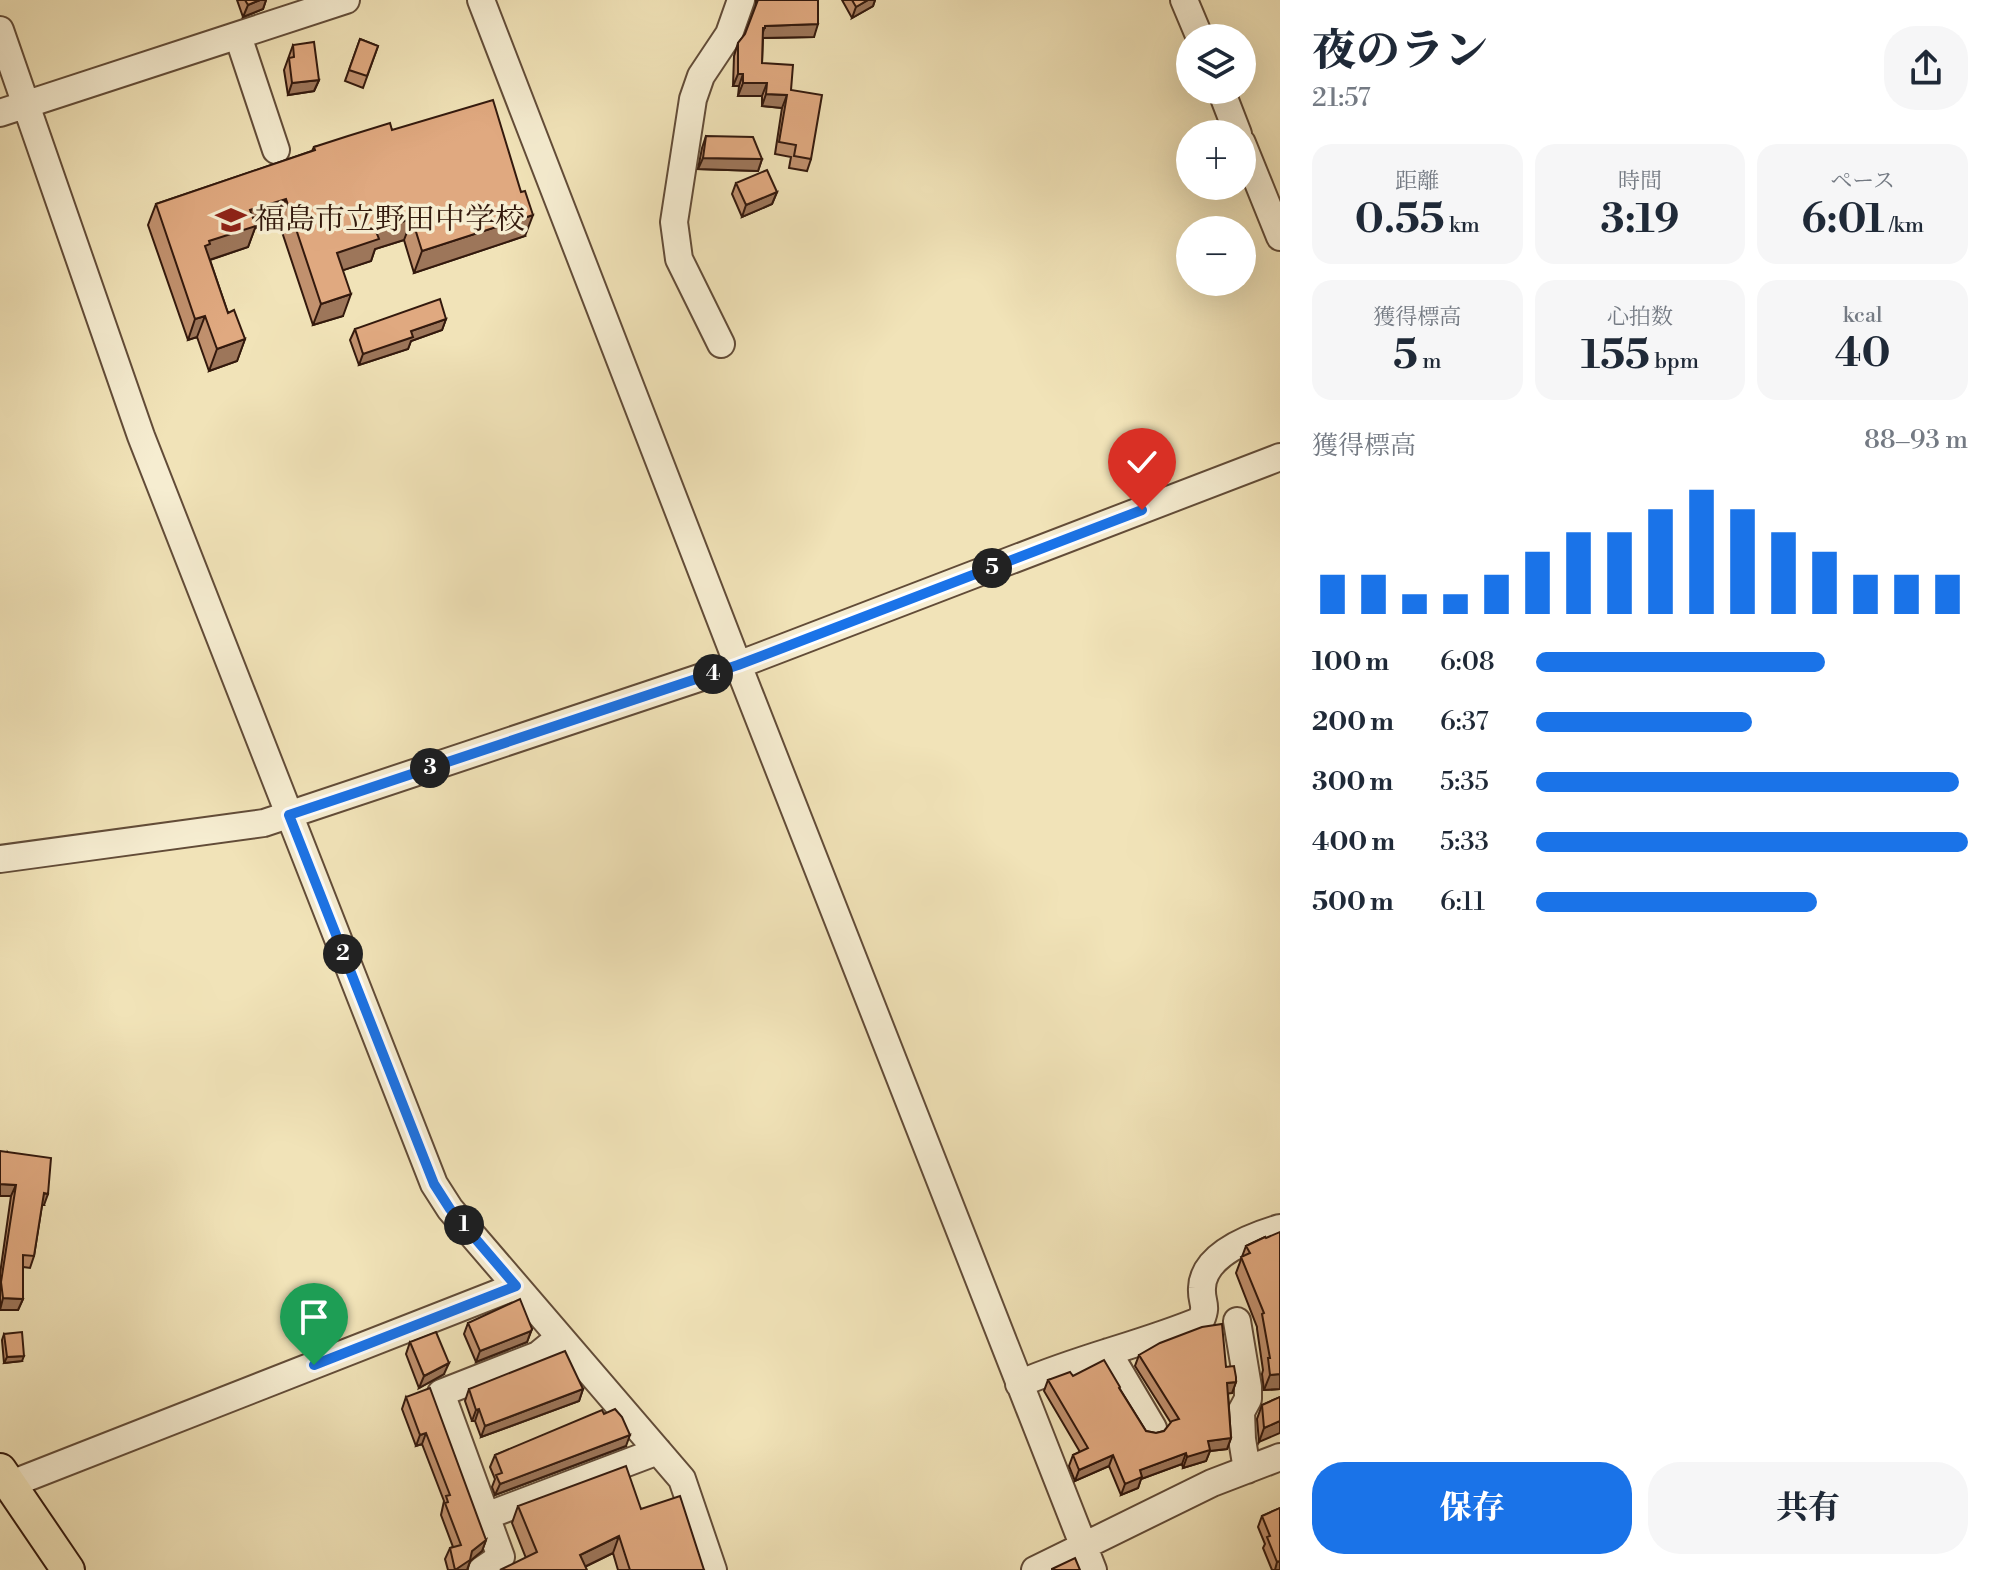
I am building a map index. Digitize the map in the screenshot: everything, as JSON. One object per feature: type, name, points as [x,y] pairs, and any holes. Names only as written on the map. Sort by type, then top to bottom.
[{"type":"main road","points":[[5,1477],[64,1568]]},
{"type":"street","points":[[481,0],[1088,1558]]},
{"type":"street","points":[[721,344],[679,259],[674,222],[693,99],[701,76],[729,34],[741,0]]},
{"type":"street","points":[[1184,0],[1194,24]]},
{"type":"street","points":[[0,113],[238,36],[332,2]]},
{"type":"street","points":[[0,30],[141,436],[434,1184],[450,1209],[682,1479],[713,1570]]},
{"type":"street","points":[[238,36],[276,150]]},
{"type":"street","points":[[1256,178],[1280,237]]},
{"type":"street","points":[[0,859],[264,823],[738,665],[1280,457]]},
{"type":"street","points":[[1019,1384],[1056,1367],[1201,1320],[1205,1309],[1201,1287],[1210,1265],[1233,1247],[1280,1228]]},
{"type":"street","points":[[5,1477],[516,1286]]},
{"type":"street","points":[[1237,1321],[1248,1387],[1248,1399],[1241,1412],[1247,1470]]},
{"type":"street","points":[[482,1570],[501,1557],[441,1393],[538,1355],[560,1337]]},
{"type":"street","points":[[1108,1352],[1153,1428]]},
{"type":"street","points":[[486,1516],[658,1451]]},
{"type":"street","points":[[1035,1570],[1088,1558],[1212,1483],[1280,1457]]},
{"type":"building","points":[[758,0],[818,0],[818,24],[763,28],[762,63],[793,65],[791,90],[822,95],[811,159],[794,156],[796,145],[779,142],[787,95],[766,94],[767,83],[743,83],[743,74],[738,74],[738,43],[745,34]]},
{"type":"building","points":[[852,0],[868,0],[856,7]]},
{"type":"building","points":[[360,39],[378,46],[367,76],[349,70]]},
{"type":"building","points":[[314,42],[319,80],[292,83],[289,58],[294,57],[293,45]]},
{"type":"building","points":[[493,100],[521,192],[525,191],[533,215],[422,251],[412,219],[375,229],[379,239],[337,253],[351,294],[321,304],[286,199],[250,210],[256,226],[209,241],[210,244],[205,246],[228,313],[234,310],[245,339],[217,349],[205,316],[195,319],[156,204],[390,123],[392,130]]},
{"type":"building","points":[[706,136],[753,137],[762,159],[703,158]]},
{"type":"building","points":[[767,170],[777,192],[746,205],[736,183]]},
{"type":"building","points":[[440,299],[446,319],[411,331],[413,337],[363,354],[355,329]]},
{"type":"building","points":[[0,1151],[51,1158],[48,1194],[44,1193],[34,1256],[23,1255],[23,1299],[3,1298],[1,1282],[16,1185],[0,1184]]},
{"type":"building","points":[[1280,1232],[1280,1374],[1270,1375],[1264,1313],[1241,1257],[1250,1253],[1246,1246]]},
{"type":"building","points":[[520,1299],[531,1331],[480,1351],[468,1323]]},
{"type":"building","points":[[1222,1324],[1226,1367],[1234,1366],[1236,1377],[1236,1382],[1227,1383],[1231,1438],[1208,1441],[1210,1450],[1187,1457],[1186,1453],[1140,1470],[1142,1477],[1125,1484],[1113,1455],[1079,1470],[1073,1455],[1088,1448],[1048,1380],[1070,1372],[1073,1376],[1104,1360],[1146,1431],[1164,1431],[1172,1421],[1179,1419],[1139,1355],[1160,1343],[1202,1327]]},
{"type":"building","points":[[22,1332],[24,1356],[7,1357],[4,1334]]},
{"type":"building","points":[[436,1332],[449,1363],[424,1376],[410,1342]]},
{"type":"building","points":[[565,1351],[583,1389],[485,1426],[469,1389]]},
{"type":"building","points":[[430,1388],[486,1540],[472,1551],[470,1560],[455,1570],[450,1548],[461,1545],[445,1503],[448,1502],[446,1496],[450,1495],[426,1433],[420,1435],[406,1397]]},
{"type":"building","points":[[1280,1397],[1280,1421],[1264,1428],[1262,1405]]},
{"type":"building","points":[[615,1409],[630,1435],[500,1484],[496,1475],[502,1473],[495,1455],[602,1410],[604,1414]]},
{"type":"building","points":[[626,1466],[641,1509],[680,1496],[704,1570],[630,1570],[619,1536],[580,1555],[587,1570],[500,1570],[537,1552],[518,1506]]},
{"type":"building","points":[[1280,1508],[1280,1561],[1277,1562],[1262,1516]]},
{"type":"building","points":[[1075,1558],[1080,1570],[1052,1570],[1052,1569]]},
{"type":"place","name":"福島市立野田中学校","points":[[231,220]]},
{"type":"route","points":[[314,1365],[516,1286],[450,1209],[434,1184],[289,815],[738,665],[1142,510]]}]
